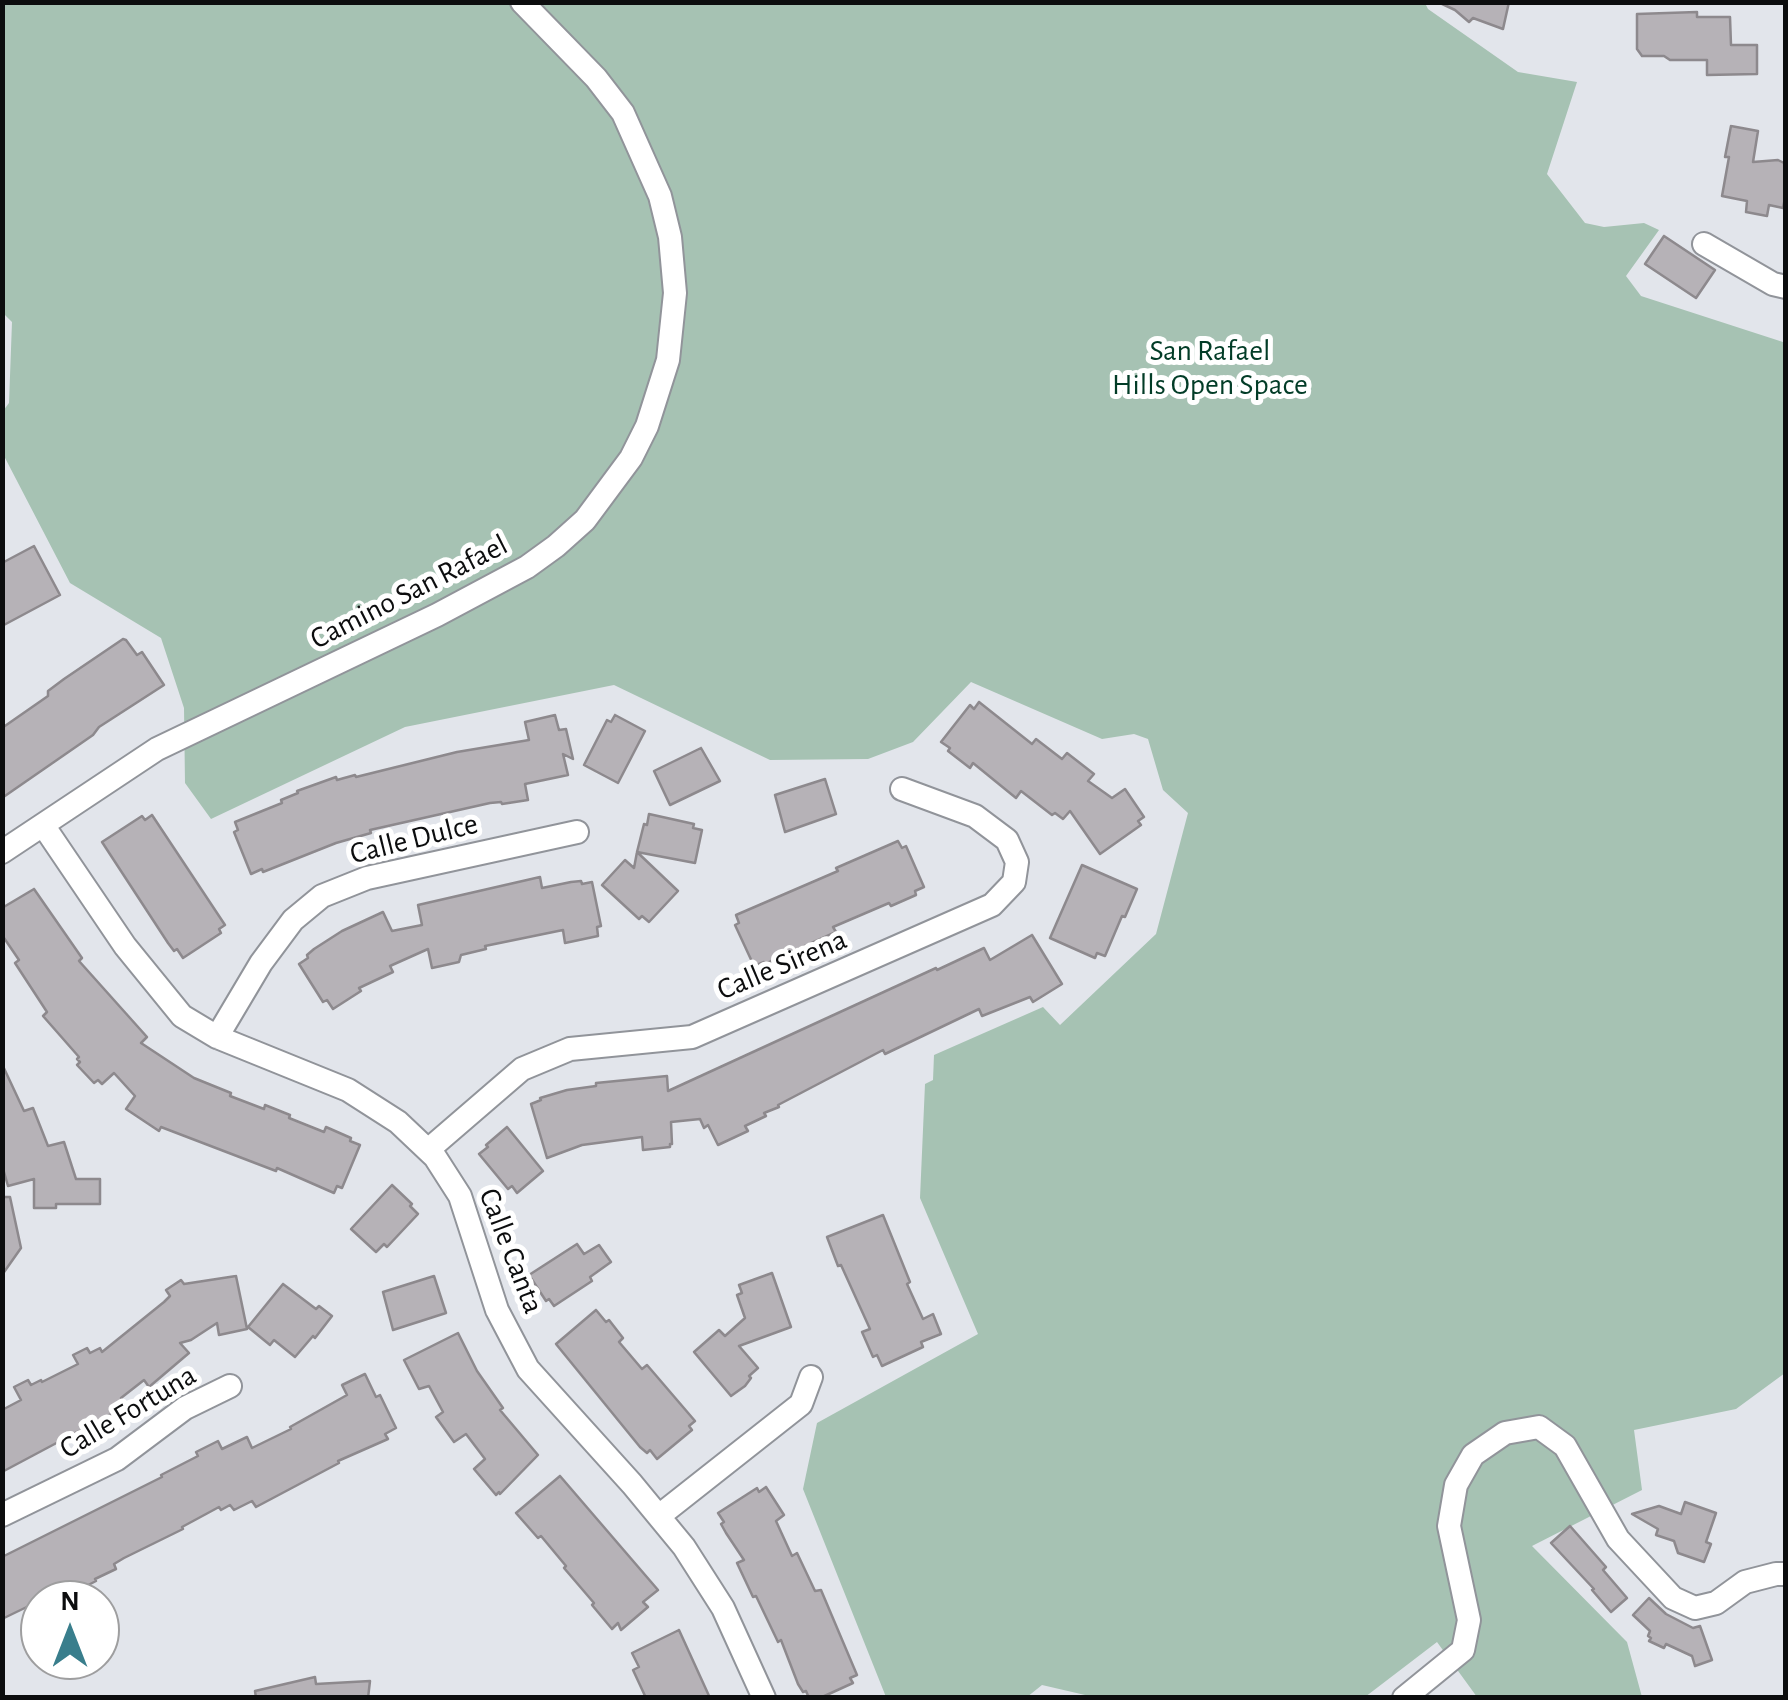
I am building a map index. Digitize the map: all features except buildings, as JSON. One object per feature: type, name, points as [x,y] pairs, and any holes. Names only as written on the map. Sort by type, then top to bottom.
[{"type":"street","name":"Camino San Rafael","points":[[2,852],[157,749],[527,568],[584,520],[631,458],[647,426],[668,360],[675,292],[670,237],[660,196],[623,113],[596,78],[522,2]]},
{"type":"street","points":[[1704,244],[1773,284],[1786,287]]},
{"type":"street","name":"Calle Sirena","points":[[428,1150],[522,1069],[570,1050],[692,1037],[992,905],[1014,882],[1017,862],[1006,840],[975,816],[902,789]]},
{"type":"street","name":"Calle Canta","points":[[43,825],[125,946],[182,1016],[217,1037],[348,1090],[398,1122],[436,1157],[460,1196],[497,1310],[528,1369],[684,1547],[724,1608],[764,1698]]},
{"type":"street","name":"Calle Dulce","points":[[217,1037],[261,963],[293,920],[322,896],[367,878],[577,832]]},
{"type":"street","points":[[658,1516],[802,1404],[811,1377]]},
{"type":"street","name":"Calle Fortuna","points":[[2,1515],[117,1459],[184,1408],[230,1386]]},
{"type":"street","points":[[1404,1698],[1463,1650],[1469,1620],[1449,1526],[1456,1484],[1474,1455],[1505,1432],[1540,1427],[1564,1446],[1618,1538],[1673,1598],[1695,1608],[1716,1603],[1745,1582],[1786,1574]]},
{"type":"green space","name":"San Rafael Hills Open Space","points":[[2,3],[1425,3],[1428,9],[1518,72],[1577,82],[1547,174],[1585,223],[1604,227],[1644,223],[1659,230],[1626,276],[1641,296],[1786,343],[1785,1373],[1736,1409],[1634,1430],[1642,1490],[1532,1546],[1627,1642],[1642,1697],[1477,1697],[1437,1642],[1365,1697],[1098,1698],[1042,1685],[1027,1697],[886,1697],[803,1489],[817,1423],[978,1334],[920,1198],[925,1084],[933,1080],[934,1055],[1043,1007],[1060,1025],[1156,934],[1188,813],[1163,790],[1148,739],[1134,734],[1102,739],[971,682],[913,742],[868,759],[770,760],[614,685],[405,727],[211,819],[185,783],[184,708],[161,638],[70,583],[3,454],[12,322],[2,312]]}]
